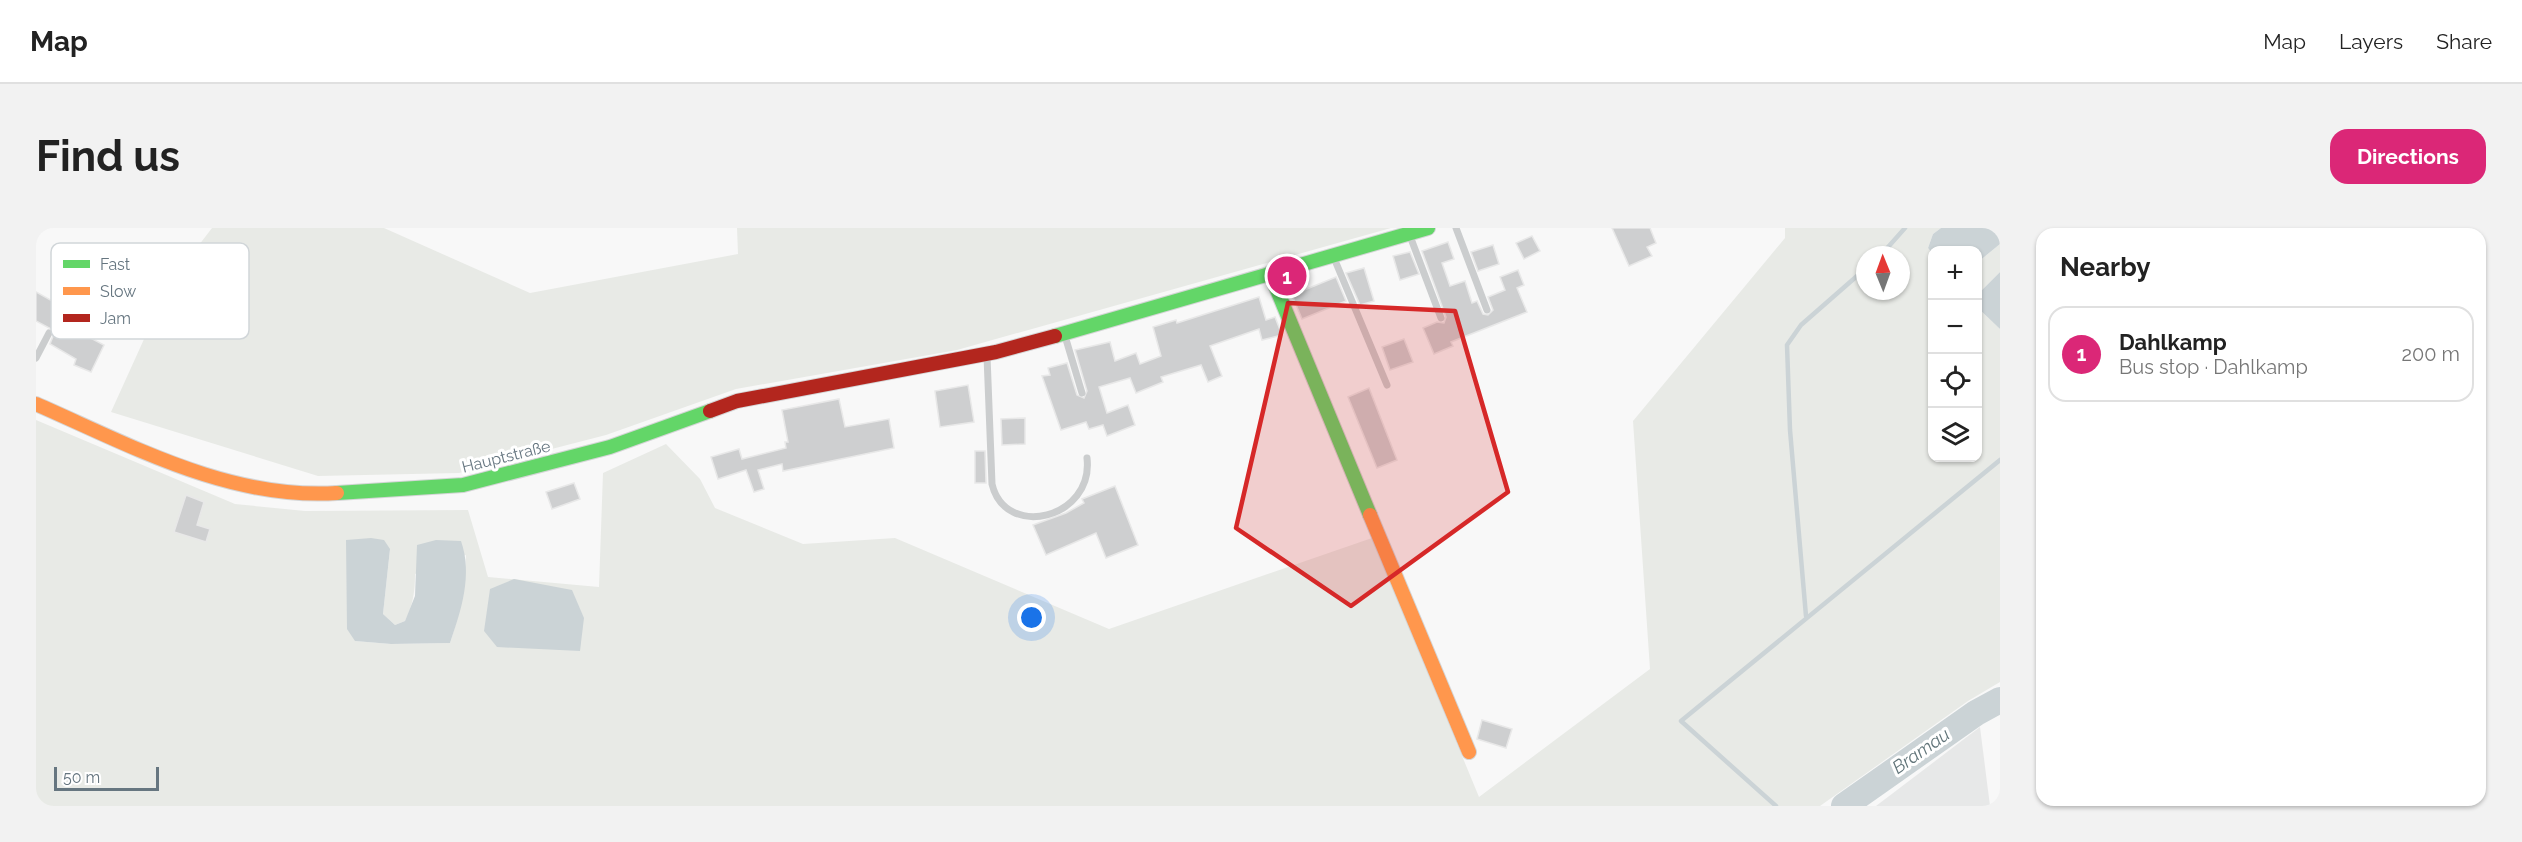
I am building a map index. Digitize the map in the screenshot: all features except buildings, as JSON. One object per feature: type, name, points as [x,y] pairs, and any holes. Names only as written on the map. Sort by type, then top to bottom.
[{"type":"street","name":"Hauptstraße","points":[[36,404],[188,470],[246,487],[312,495],[463,485],[610,447],[737,401],[987,354],[1064,334],[1428,228]]},
{"type":"street","points":[[1270,273],[1469,752]]},
{"type":"lane","points":[[1456,228],[1486,310]]},
{"type":"lane","points":[[1409,233],[1441,318]]},
{"type":"lane","points":[[1333,255],[1387,385]]},
{"type":"lane","points":[[36,358],[48,333]]},
{"type":"lane","points":[[1064,334],[1082,393]]},
{"type":"lane","points":[[987,354],[992,484],[994,495],[1001,504],[1018,514],[1034,517],[1048,515],[1081,493],[1089,472],[1087,458]]},
{"type":"highlighted area","points":[[1288,303],[1455,311],[1508,492],[1351,606],[1236,528]]},
{"type":"shaded area","points":[[212,228],[384,228],[530,293],[738,254],[737,228],[1391,228],[957,350],[736,389],[606,435],[459,473],[318,476],[111,412],[144,339],[249,339],[249,243],[200,243]]},
{"type":"shaded area","points":[[1785,228],[1941,228],[1933,234],[1928,246],[1928,462],[1982,462],[1982,312],[2000,329],[2000,682],[1968,701],[1820,806],[36,806],[36,420],[235,504],[305,511],[468,510],[488,577],[599,587],[603,473],[666,444],[700,479],[715,508],[803,544],[895,538],[1109,629],[1372,538],[1479,797],[1650,669],[1633,421],[1785,238]],"holes":[[[390,549],[383,614],[395,625],[405,621],[413,598],[415,574],[466,555],[461,599],[450,643],[391,644],[355,641]]]},
{"type":"shaded area","points":[[1941,228],[2000,228],[2000,244],[1982,259],[1982,246],[1929,246],[1933,234]]},
{"type":"shaded area","points":[[2000,244],[2000,272],[1982,290],[1982,259]]},
{"type":"shaded area","points":[[2000,272],[2000,329],[1982,312],[1982,290]]},
{"type":"shaded area","points":[[371,538],[384,540],[390,549],[383,614],[395,625],[405,621],[415,596],[417,545],[436,540],[461,541],[466,580],[450,643],[391,644],[355,641],[347,629],[346,540]]},
{"type":"shaded area","points":[[514,579],[572,590],[584,618],[580,651],[497,647],[484,631],[490,589]]},
{"type":"shaded area","points":[[1980,727],[1990,806],[1876,806]]},
{"type":"waterway","points":[[1889,246],[1905,228]]},
{"type":"waterway","points":[[1806,616],[1790,430],[1787,345],[1801,325],[1856,277]]},
{"type":"waterway","points":[[1776,806],[1681,721],[2000,460]]},
{"type":"waterway","name":"Bramau","points":[[1844,806],[1976,713],[2000,700]]},
{"type":"traffic: fast","points":[[1055,336],[1428,228]]},
{"type":"traffic: fast","points":[[1270,273],[1370,515]]},
{"type":"traffic: fast","points":[[337,493],[463,485],[610,447],[710,411]]},
{"type":"traffic: slow","points":[[36,404],[145,452],[220,479],[258,488],[297,493],[337,493]]},
{"type":"traffic: slow","points":[[1370,515],[1469,752]]},
{"type":"traffic: jam","points":[[710,411],[737,401],[996,352],[1055,336]]},
{"type":"place","name":"Dahlkamp","points":[[1287,276]]}]
